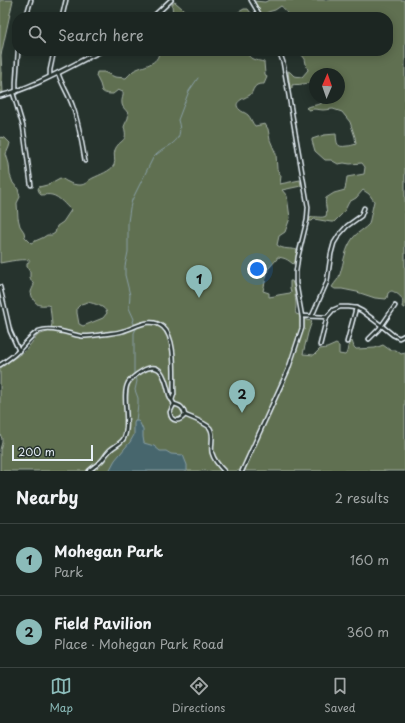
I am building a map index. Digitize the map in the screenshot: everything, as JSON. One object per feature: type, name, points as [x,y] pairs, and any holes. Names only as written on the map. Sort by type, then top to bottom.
[{"type":"main road","points":[[158,12],[171,0]]},
{"type":"main road","points":[[0,96],[14,93],[91,56]]},
{"type":"street","points":[[27,12],[30,0]]},
{"type":"street","points":[[63,12],[66,0]]},
{"type":"street","points":[[251,0],[258,12]]},
{"type":"street","points":[[18,56],[14,93],[23,126],[31,185]]},
{"type":"street","points":[[50,76],[53,56]]},
{"type":"street","points":[[242,471],[288,370],[301,331],[302,316],[296,274],[298,257],[308,220],[308,207],[281,56]]},
{"type":"street","points":[[58,72],[78,121],[85,161]]},
{"type":"street","points":[[312,316],[327,282],[334,243],[339,234],[361,216],[364,208]]},
{"type":"street","points":[[0,287],[10,331],[19,351]]},
{"type":"street","points":[[320,344],[327,317],[333,310],[348,306],[362,311],[393,335],[399,338],[405,335]]},
{"type":"street","points":[[369,339],[380,330],[395,306]]},
{"type":"street","points":[[347,342],[356,308]]},
{"type":"street","points":[[302,316],[327,317]]},
{"type":"street","points":[[0,365],[19,351],[35,334],[44,330],[87,336],[121,332],[145,323],[157,323],[168,333],[172,347],[174,394],[172,400]]},
{"type":"street","points":[[89,471],[101,462],[108,452],[124,438],[126,426],[126,387],[129,381],[147,368],[152,367],[161,371],[170,399],[174,404],[182,407],[185,415]]},
{"type":"street","points":[[174,404],[170,412],[172,419],[179,420],[185,415]]},
{"type":"street","points":[[185,415],[205,424],[210,429],[212,435],[212,453],[216,462],[224,471]]},
{"type":"green space","points":[[0,0],[13,0],[1,55],[3,92],[0,93]]},
{"type":"green space","points":[[405,0],[405,308],[402,307],[403,301],[401,297],[393,291],[388,293],[386,299],[375,298],[357,292],[335,289],[332,287],[338,279],[350,242],[369,224],[374,201],[369,194],[363,190],[356,198],[349,202],[344,212],[334,222],[314,219],[309,221],[312,217],[326,216],[326,198],[334,193],[345,190],[347,177],[364,174],[365,167],[362,163],[338,164],[331,160],[325,160],[315,151],[312,141],[312,139],[324,135],[336,134],[337,142],[341,146],[356,144],[350,122],[342,112],[333,109],[309,110],[306,108],[320,104],[345,104],[345,68],[309,68],[309,83],[292,85],[291,89],[288,71],[294,76],[302,77],[308,70],[303,56],[393,56],[393,12],[286,12],[281,6],[268,12],[260,12],[254,1]]},
{"type":"green space","points":[[175,2],[185,12],[173,12],[172,4]]},
{"type":"green space","points":[[244,9],[248,9],[250,12],[239,12]]},
{"type":"green space","points":[[158,56],[249,56],[264,62],[265,74],[267,77],[264,84],[259,84],[256,86],[250,95],[242,99],[237,105],[241,111],[248,115],[255,126],[265,124],[268,129],[270,140],[276,154],[277,169],[281,176],[280,184],[300,180],[301,186],[282,190],[287,196],[290,218],[285,232],[279,236],[277,245],[279,247],[297,250],[298,252],[295,263],[293,264],[286,259],[277,257],[268,269],[263,291],[269,293],[269,297],[290,293],[290,281],[292,281],[295,292],[296,314],[305,317],[306,320],[312,321],[303,354],[314,355],[320,349],[336,344],[339,346],[339,354],[345,355],[349,344],[352,341],[356,349],[375,348],[383,345],[390,350],[396,350],[401,354],[405,353],[405,471],[0,471],[0,450],[2,441],[0,434],[0,368],[26,350],[38,335],[50,331],[52,324],[50,306],[38,305],[32,295],[31,292],[34,285],[27,267],[30,260],[0,263],[0,137],[5,138],[10,143],[6,154],[10,175],[13,183],[18,189],[20,197],[17,203],[18,218],[25,237],[31,243],[47,235],[52,235],[55,233],[57,226],[63,222],[71,210],[55,196],[41,195],[38,189],[39,187],[47,185],[60,178],[72,184],[82,185],[108,171],[115,162],[115,150],[125,136],[124,127],[128,116],[122,104],[123,92],[118,90],[113,94],[107,94],[103,92],[96,76],[97,72],[104,72],[115,77],[126,78],[133,71],[150,64]],"holes":[[[88,302],[102,307],[107,313],[103,318],[83,326],[79,324],[77,308],[81,304]]]},
{"type":"water","points":[[135,421],[140,423],[143,430],[144,443],[154,446],[160,451],[183,455],[187,465],[187,471],[109,471],[115,460],[134,435]]},
{"type":"waterway","points":[[135,325],[129,308],[130,295],[125,275],[128,252],[128,222],[132,200],[153,158],[177,139],[180,128],[178,120],[189,91],[198,78]]},
{"type":"waterway","points":[[134,374],[134,333],[136,329]]},
{"type":"waterway","points":[[136,377],[137,381],[135,390],[138,398],[138,404],[136,421]]},
{"type":"place","name":"Mohegan Park","points":[[199,298]]},
{"type":"place","name":"Field Pavilion","points":[[242,413]]}]
